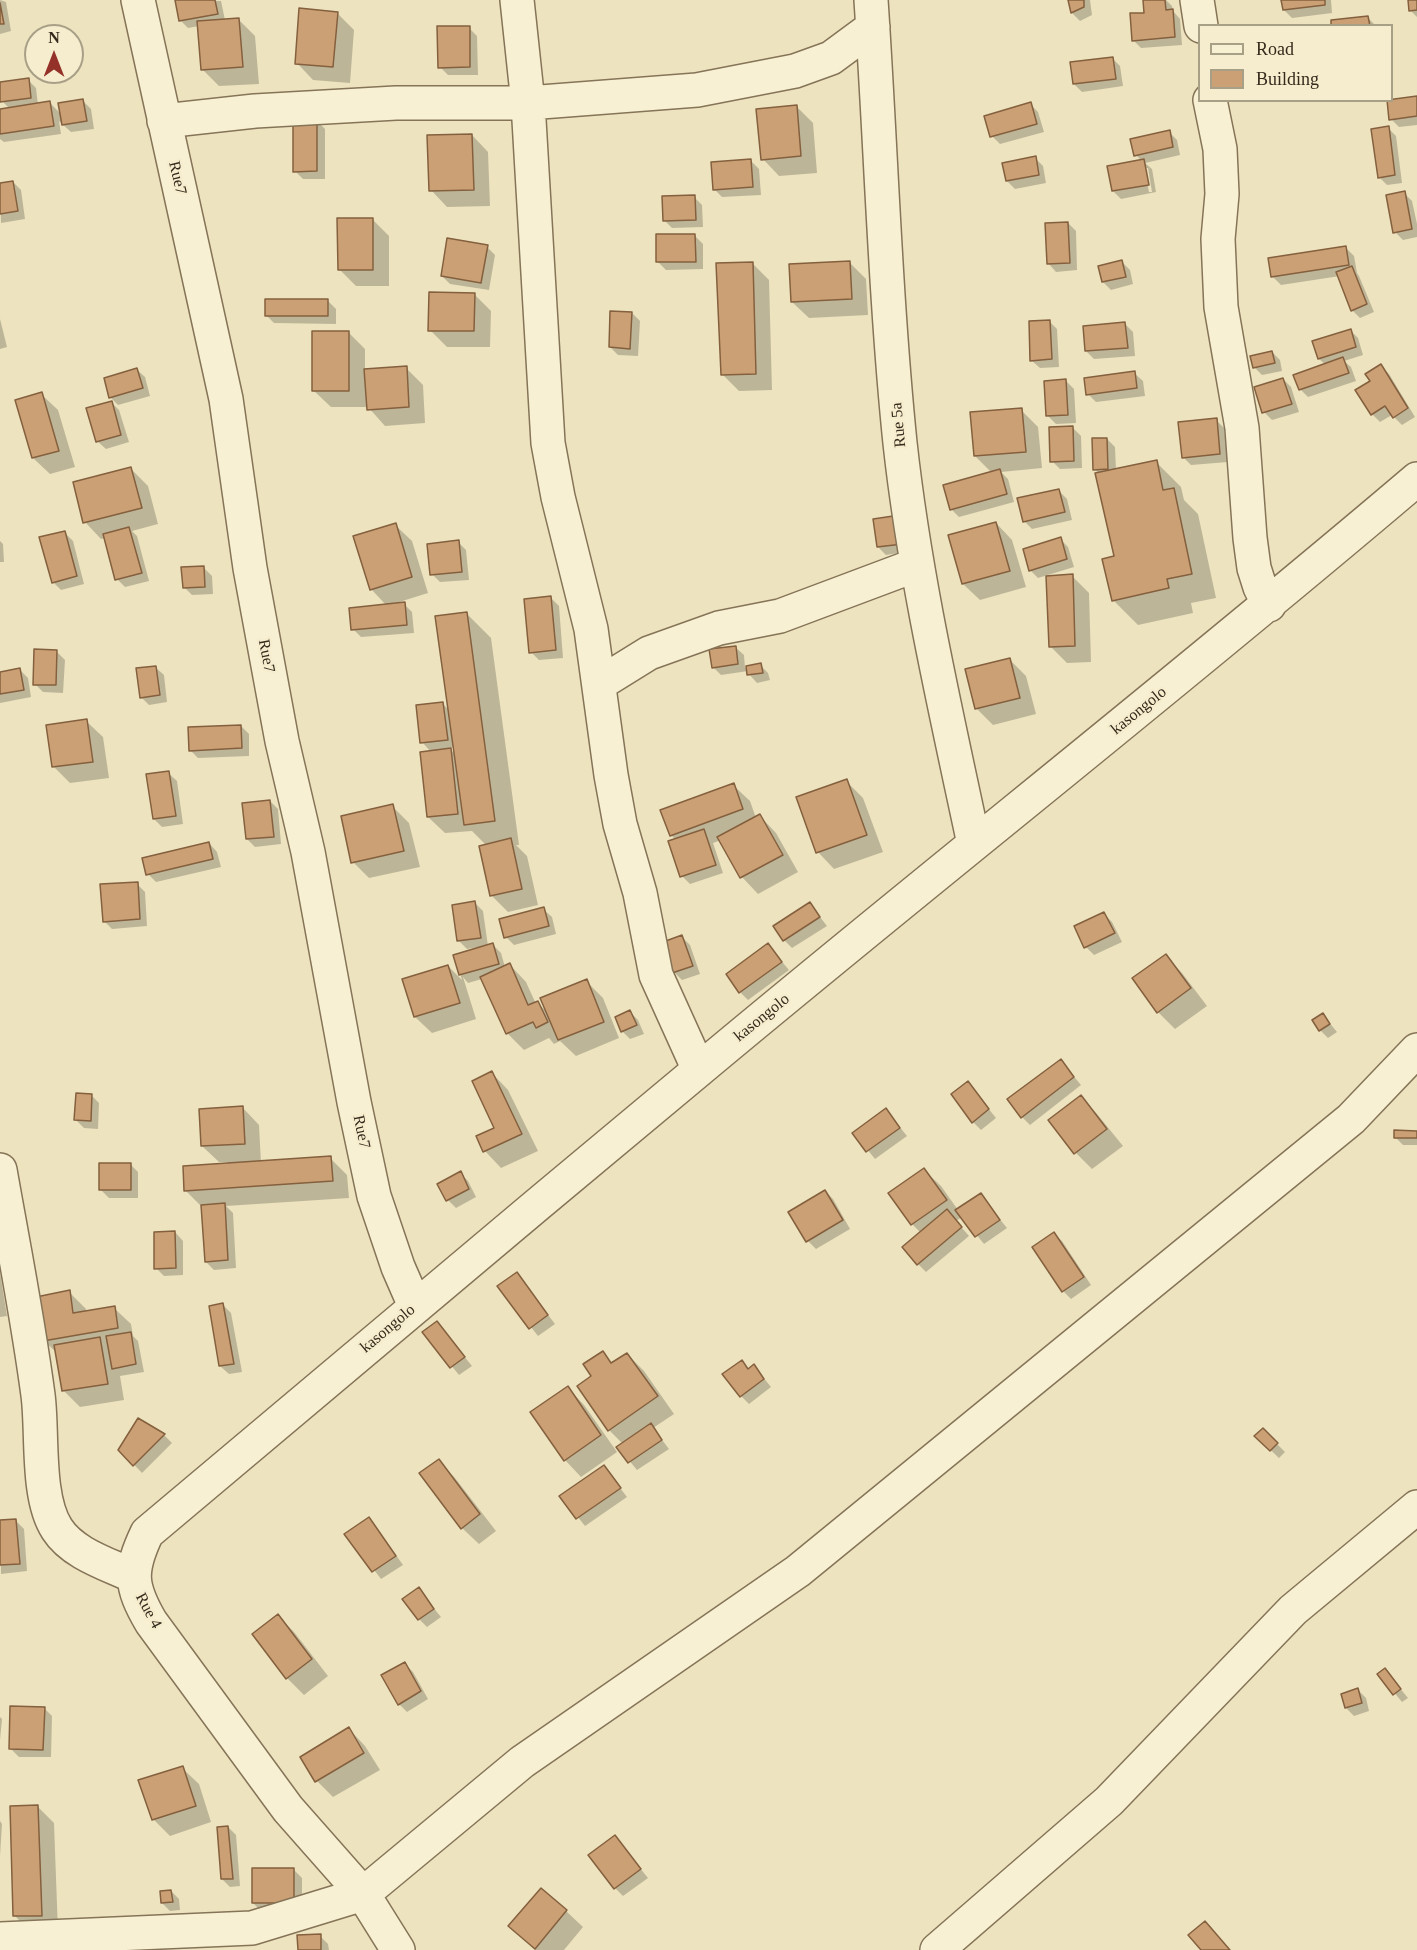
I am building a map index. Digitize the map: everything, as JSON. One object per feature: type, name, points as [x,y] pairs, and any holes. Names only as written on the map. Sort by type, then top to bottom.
[{"type":"street","name":"Rue7","points":[[138,0],[226,399],[252,580],[282,741],[308,852],[354,1102],[372,1185],[398,1267],[416,1305]]},
{"type":"street","points":[[518,0],[528,103],[548,443],[558,497],[591,629],[618,814],[640,893],[656,975],[699,1070]]},
{"type":"street","points":[[1197,0],[1201,24]]},
{"type":"street","points":[[164,121],[255,111],[396,103],[528,103],[697,90],[795,70],[831,58],[872,13]]},
{"type":"street","name":"Rue 5a","points":[[872,13],[890,321],[900,443],[916,565],[974,844]]},
{"type":"street","points":[[1210,102],[1220,149],[1222,194],[1218,239],[1221,307],[1242,428],[1254,568],[1269,605]]},
{"type":"street","name":"kasongolo","points":[[133,1576],[138,1553],[147,1533],[416,1305],[699,1070],[1269,605],[1417,479]]},
{"type":"street","points":[[599,684],[649,653],[719,628],[780,616],[916,565]]},
{"type":"street","points":[[0,1939],[252,1928],[363,1894],[522,1762],[798,1571],[1351,1119],[1417,1050]]},
{"type":"street","name":"Rue 4","points":[[0,1170],[38,1396],[43,1478],[48,1508],[57,1529],[76,1549],[133,1576],[139,1601],[151,1622],[288,1809],[363,1894],[399,1950]]},
{"type":"street","points":[[937,1950],[1109,1801],[1293,1610],[1417,1507]]},
{"type":"building","points":[[175,0],[215,0],[218,14],[179,21]]},
{"type":"building","points":[[1068,0],[1084,0],[1084,7],[1071,13]]},
{"type":"building","points":[[1143,0],[1165,0],[1166,10],[1173,9],[1175,37],[1132,41],[1130,13],[1144,13]]},
{"type":"building","points":[[1281,0],[1325,0],[1325,5],[1283,10]]},
{"type":"building","points":[[1408,0],[1417,0],[1417,10],[1409,11]]},
{"type":"building","points":[[0,3],[4,24],[0,24]]},
{"type":"building","points":[[299,8],[338,12],[333,67],[295,64]]},
{"type":"building","points":[[1368,16],[1370,24],[1331,24],[1331,20]]},
{"type":"building","points":[[239,18],[243,67],[201,70],[197,21]]},
{"type":"building","points":[[437,26],[470,26],[470,67],[438,68]]},
{"type":"building","points":[[1113,57],[1116,79],[1073,84],[1070,62]]},
{"type":"building","points":[[24,79],[24,84],[30,84],[31,98],[0,102],[0,82]]},
{"type":"building","points":[[1417,96],[1417,116],[1389,120],[1387,102],[1393,102],[1393,99]]},
{"type":"building","points":[[83,99],[87,121],[62,125],[58,103]]},
{"type":"building","points":[[50,101],[54,126],[0,134],[0,109]]},
{"type":"building","points":[[1031,102],[1037,124],[990,137],[984,116]]},
{"type":"building","points":[[797,105],[801,156],[761,160],[756,109]]},
{"type":"building","points":[[317,119],[317,171],[293,172],[293,120]]},
{"type":"building","points":[[1389,126],[1395,175],[1378,178],[1371,129]]},
{"type":"building","points":[[1170,130],[1173,147],[1134,156],[1130,139]]},
{"type":"building","points":[[472,134],[474,190],[429,191],[427,135]]},
{"type":"building","points":[[1036,156],[1039,175],[1006,181],[1002,163]]},
{"type":"building","points":[[751,159],[753,187],[713,190],[711,162]]},
{"type":"building","points":[[1144,159],[1149,185],[1112,191],[1107,166]]},
{"type":"building","points":[[13,181],[18,211],[0,214],[0,183]]},
{"type":"building","points":[[1405,191],[1412,229],[1393,233],[1386,195]]},
{"type":"building","points":[[695,195],[696,220],[663,221],[662,196]]},
{"type":"building","points":[[337,218],[373,218],[373,270],[338,270]]},
{"type":"building","points":[[1068,222],[1070,263],[1047,264],[1045,223]]},
{"type":"building","points":[[656,234],[695,234],[696,262],[656,262]]},
{"type":"building","points":[[447,238],[488,245],[481,283],[441,276]]},
{"type":"building","points":[[1346,246],[1349,265],[1271,277],[1268,258]]},
{"type":"building","points":[[1122,260],[1126,277],[1102,282],[1098,266]]},
{"type":"building","points":[[850,261],[852,299],[791,302],[789,264]]},
{"type":"building","points":[[753,262],[756,374],[721,375],[716,263]]},
{"type":"building","points":[[1352,266],[1367,304],[1351,311],[1336,272]]},
{"type":"building","points":[[429,292],[475,293],[474,331],[428,331]]},
{"type":"building","points":[[265,299],[328,299],[328,316],[265,316]]},
{"type":"building","points":[[610,311],[632,312],[630,349],[609,347]]},
{"type":"building","points":[[1050,320],[1052,359],[1030,361],[1029,321]]},
{"type":"building","points":[[1125,322],[1128,348],[1085,351],[1083,326]]},
{"type":"building","points":[[1351,329],[1356,347],[1318,359],[1312,341]]},
{"type":"building","points":[[312,331],[349,331],[349,391],[312,391]]},
{"type":"building","points":[[1272,351],[1275,363],[1253,368],[1250,356]]},
{"type":"building","points":[[1343,357],[1349,373],[1299,390],[1293,375]]},
{"type":"building","points":[[1381,364],[1408,408],[1393,418],[1385,406],[1371,415],[1355,390],[1370,381],[1365,374]]},
{"type":"building","points":[[407,366],[409,407],[367,410],[364,369]]},
{"type":"building","points":[[137,368],[143,388],[109,398],[104,378]]},
{"type":"building","points":[[1135,371],[1137,388],[1086,395],[1084,378]]},
{"type":"building","points":[[1283,378],[1292,404],[1262,413],[1254,387]]},
{"type":"building","points":[[1066,379],[1068,415],[1046,416],[1044,381]]},
{"type":"building","points":[[42,392],[59,451],[32,458],[15,400]]},
{"type":"building","points":[[112,401],[121,435],[96,442],[86,408]]},
{"type":"building","points":[[1022,408],[1026,452],[974,456],[970,412]]},
{"type":"building","points":[[1217,418],[1220,454],[1182,458],[1178,422]]},
{"type":"building","points":[[1073,426],[1074,461],[1050,462],[1049,427]]},
{"type":"building","points":[[1092,438],[1107,438],[1108,469],[1093,470]]},
{"type":"building","points":[[1157,460],[1163,490],[1174,488],[1192,574],[1167,579],[1169,588],[1112,601],[1102,559],[1114,556],[1095,473]]},
{"type":"building","points":[[131,467],[142,508],[83,523],[73,482]]},
{"type":"building","points":[[1000,469],[1007,494],[950,510],[943,485]]},
{"type":"building","points":[[1059,489],[1065,512],[1023,522],[1017,498]]},
{"type":"building","points":[[900,515],[903,544],[877,547],[873,519]]},
{"type":"building","points":[[996,522],[1010,571],[962,584],[948,535]]},
{"type":"building","points":[[396,523],[412,577],[370,590],[353,536]]},
{"type":"building","points":[[129,527],[142,573],[115,580],[103,534]]},
{"type":"building","points":[[65,531],[77,576],[52,583],[39,537]]},
{"type":"building","points":[[1061,537],[1067,559],[1029,571],[1023,549]]},
{"type":"building","points":[[459,540],[462,572],[430,575],[427,544]]},
{"type":"building","points":[[204,566],[205,587],[183,588],[181,567]]},
{"type":"building","points":[[1073,574],[1075,646],[1049,647],[1046,576]]},
{"type":"building","points":[[551,596],[556,650],[529,653],[524,599]]},
{"type":"building","points":[[405,602],[407,625],[351,630],[349,608]]},
{"type":"building","points":[[467,612],[495,821],[464,825],[435,616]]},
{"type":"building","points":[[736,646],[738,664],[712,668],[709,649]]},
{"type":"building","points":[[34,649],[57,650],[56,685],[33,685]]},
{"type":"building","points":[[1010,658],[1020,698],[975,709],[965,669]]},
{"type":"building","points":[[761,663],[763,673],[747,675],[746,666]]},
{"type":"building","points":[[156,666],[160,695],[140,698],[136,668]]},
{"type":"building","points":[[20,668],[24,690],[0,694],[0,672]]},
{"type":"building","points":[[443,702],[448,740],[420,743],[416,705]]},
{"type":"building","points":[[87,719],[93,762],[52,767],[46,725]]},
{"type":"building","points":[[241,725],[242,748],[189,751],[188,727]]},
{"type":"building","points":[[451,748],[458,814],[427,817],[420,752]]},
{"type":"building","points":[[169,771],[176,816],[153,819],[146,774]]},
{"type":"building","points":[[847,779],[867,835],[816,853],[796,797]]},
{"type":"building","points":[[734,783],[743,809],[670,836],[660,810]]},
{"type":"building","points":[[270,800],[274,837],[246,839],[242,803]]},
{"type":"building","points":[[393,804],[404,851],[351,863],[341,816]]},
{"type":"building","points":[[760,814],[783,855],[740,878],[717,837]]},
{"type":"building","points":[[704,829],[716,865],[680,877],[668,841]]},
{"type":"building","points":[[511,838],[522,889],[490,896],[479,846]]},
{"type":"building","points":[[209,842],[213,859],[146,875],[142,858]]},
{"type":"building","points":[[138,882],[140,919],[103,922],[100,884]]},
{"type":"building","points":[[475,901],[481,938],[457,941],[452,905]]},
{"type":"building","points":[[810,902],[820,917],[783,941],[773,926]]},
{"type":"building","points":[[544,907],[549,926],[504,938],[499,919]]},
{"type":"building","points":[[1104,912],[1115,933],[1084,948],[1074,926]]},
{"type":"building","points":[[682,935],[693,966],[672,973],[663,942]]},
{"type":"building","points":[[493,943],[499,964],[459,975],[453,955]]},
{"type":"building","points":[[768,943],[782,962],[739,993],[726,974]]},
{"type":"building","points":[[1166,954],[1191,988],[1157,1013],[1132,978]]},
{"type":"building","points":[[510,963],[528,1005],[538,1001],[548,1022],[536,1028],[533,1022],[506,1034],[480,977]]},
{"type":"building","points":[[448,965],[460,1003],[414,1017],[402,979]]},
{"type":"building","points":[[587,979],[604,1022],[558,1040],[540,998]]},
{"type":"building","points":[[630,1010],[637,1025],[621,1032],[615,1017]]},
{"type":"building","points":[[1323,1013],[1330,1024],[1319,1031],[1312,1020]]},
{"type":"building","points":[[1061,1059],[1074,1077],[1021,1118],[1007,1099]]},
{"type":"building","points":[[492,1071],[522,1134],[483,1152],[476,1136],[494,1128],[472,1081]]},
{"type":"building","points":[[968,1081],[989,1109],[972,1123],[951,1094]]},
{"type":"building","points":[[76,1093],[92,1094],[91,1121],[74,1120]]},
{"type":"building","points":[[1081,1095],[1107,1129],[1074,1154],[1048,1120]]},
{"type":"building","points":[[243,1106],[245,1144],[201,1146],[199,1109]]},
{"type":"building","points":[[886,1108],[900,1128],[866,1152],[852,1133]]},
{"type":"building","points":[[1394,1130],[1417,1131],[1417,1138],[1394,1138]]},
{"type":"building","points":[[331,1156],[333,1181],[184,1191],[183,1166]]},
{"type":"building","points":[[99,1163],[131,1163],[131,1190],[99,1190]]},
{"type":"building","points":[[924,1168],[947,1200],[911,1225],[888,1193]]},
{"type":"building","points":[[461,1171],[469,1189],[446,1201],[437,1184]]},
{"type":"building","points":[[825,1190],[843,1220],[806,1242],[788,1212]]},
{"type":"building","points":[[981,1193],[1000,1220],[975,1237],[955,1210]]},
{"type":"building","points":[[225,1203],[228,1260],[205,1262],[201,1205]]},
{"type":"building","points":[[947,1209],[962,1227],[917,1265],[902,1247]]},
{"type":"building","points":[[175,1231],[176,1268],[154,1269],[154,1232]]},
{"type":"building","points":[[1054,1232],[1084,1277],[1062,1292],[1032,1247]]},
{"type":"building","points":[[517,1272],[548,1315],[529,1329],[497,1286]]},
{"type":"building","points":[[70,1290],[73,1313],[115,1306],[118,1328],[43,1341],[36,1297]]},
{"type":"building","points":[[223,1303],[234,1364],[219,1366],[209,1306]]},
{"type":"building","points":[[437,1321],[465,1357],[450,1368],[422,1332]]},
{"type":"building","points":[[131,1332],[136,1364],[112,1369],[106,1336]]},
{"type":"building","points":[[100,1337],[108,1384],[62,1391],[54,1345]]},
{"type":"building","points":[[603,1351],[611,1363],[627,1353],[658,1396],[608,1431],[577,1386],[591,1376],[583,1364]]},
{"type":"building","points":[[742,1360],[748,1369],[754,1364],[764,1379],[740,1397],[722,1374]]},
{"type":"building","points":[[568,1386],[601,1435],[564,1461],[530,1412]]},
{"type":"building","points":[[138,1418],[165,1434],[133,1466],[118,1450]]},
{"type":"building","points":[[651,1423],[662,1440],[628,1463],[616,1447]]},
{"type":"building","points":[[1263,1428],[1278,1443],[1270,1451],[1254,1436]]},
{"type":"building","points":[[439,1459],[480,1514],[461,1529],[419,1473]]},
{"type":"building","points":[[604,1465],[621,1488],[576,1519],[559,1496]]},
{"type":"building","points":[[369,1517],[396,1556],[372,1572],[344,1534]]},
{"type":"building","points":[[16,1519],[20,1564],[0,1565],[0,1520]]},
{"type":"building","points":[[419,1587],[434,1609],[418,1620],[402,1599]]},
{"type":"building","points":[[278,1614],[312,1659],[286,1679],[252,1634]]},
{"type":"building","points":[[405,1662],[421,1691],[398,1705],[381,1675]]},
{"type":"building","points":[[1385,1668],[1401,1689],[1393,1695],[1377,1674]]},
{"type":"building","points":[[1358,1688],[1362,1703],[1345,1708],[1341,1694]]},
{"type":"building","points":[[10,1706],[45,1707],[43,1750],[9,1749]]},
{"type":"building","points":[[349,1727],[364,1753],[315,1782],[300,1757]]},
{"type":"building","points":[[183,1766],[196,1806],[152,1820],[138,1780]]},
{"type":"building","points":[[38,1805],[42,1916],[13,1916],[10,1806]]},
{"type":"building","points":[[228,1826],[233,1879],[221,1879],[217,1827]]},
{"type":"building","points":[[615,1835],[641,1869],[614,1889],[588,1855]]},
{"type":"building","points":[[252,1868],[294,1868],[294,1903],[252,1903]]},
{"type":"building","points":[[541,1888],[567,1910],[535,1949],[508,1926]]},
{"type":"building","points":[[171,1890],[173,1902],[161,1903],[160,1891]]},
{"type":"building","points":[[1205,1921],[1230,1950],[1201,1950],[1188,1935]]},
{"type":"building","points":[[321,1934],[321,1950],[298,1950],[297,1935]]}]
